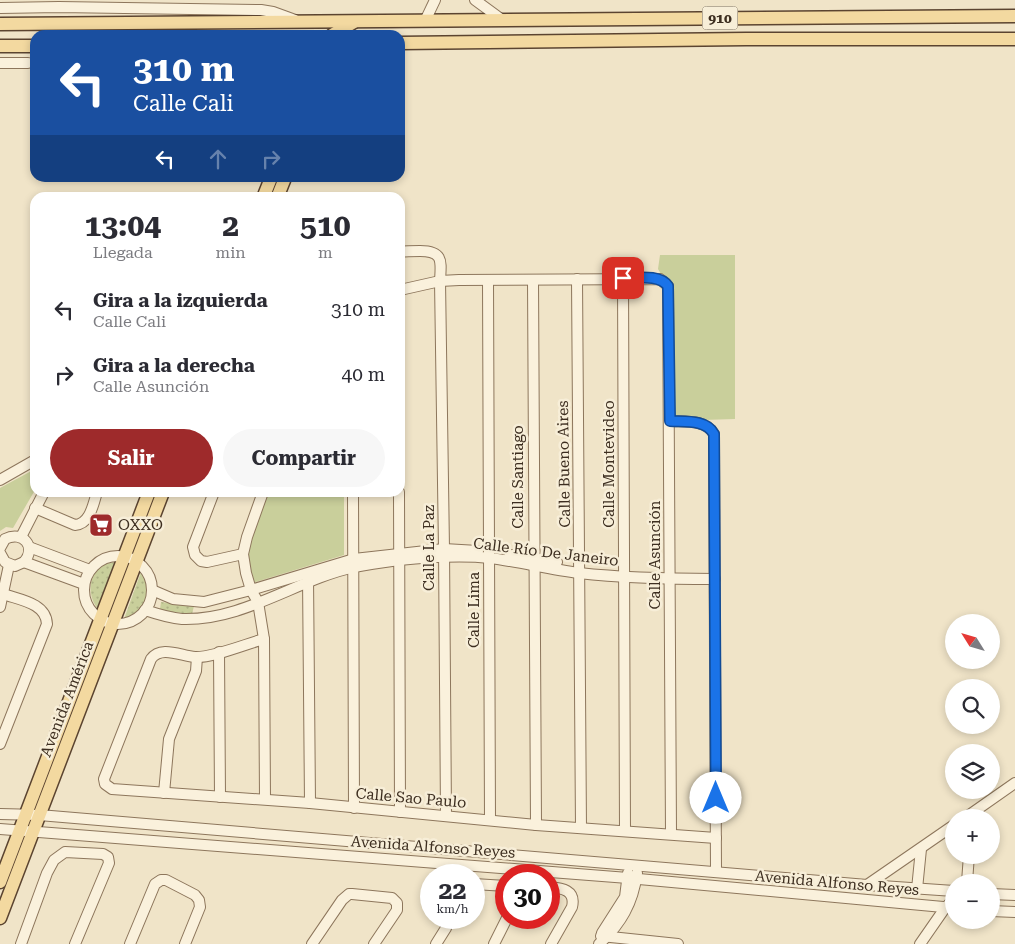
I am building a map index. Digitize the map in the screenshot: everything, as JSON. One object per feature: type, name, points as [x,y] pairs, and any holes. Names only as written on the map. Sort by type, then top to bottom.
[{"type":"main road","name":"910","points":[[0,24],[303,23],[358,20],[425,21],[496,16],[741,18],[1015,16]]},
{"type":"main road","points":[[741,18],[746,28],[741,39]]},
{"type":"main road","points":[[765,18],[760,28],[766,39]]},
{"type":"main road","points":[[339,30],[358,20]]},
{"type":"main road","points":[[405,44],[741,39],[1015,39]]},
{"type":"main road","points":[[0,46],[30,46]]},
{"type":"main road","name":"Avenida América","points":[[0,882],[147,497]]},
{"type":"main road","name":"Avenida América","points":[[0,918],[161,497]]},
{"type":"street","points":[[425,21],[435,0]]},
{"type":"street","points":[[475,0],[496,16]]},
{"type":"street","points":[[492,0],[496,16]]},
{"type":"street","points":[[0,8],[59,3],[261,10],[273,12],[303,23]]},
{"type":"street","points":[[0,63],[28,63]]},
{"type":"street","name":"Calle La Paz","points":[[405,251],[434,252],[440,258],[441,263],[446,816]]},
{"type":"street","points":[[405,289],[440,281],[623,278]]},
{"type":"street","name":"Calle Asunción","points":[[623,278],[660,279],[668,286],[671,834]]},
{"type":"street","name":"Calle Montevideo","points":[[623,278],[625,831]]},
{"type":"street","name":"Calle Bueno Aires","points":[[577,279],[581,828]]},
{"type":"street","name":"Calle Lima","points":[[488,280],[490,820]]},
{"type":"street","name":"Calle Santiago","points":[[533,280],[536,825]]},
{"type":"street","points":[[670,421],[704,424],[709,426],[714,434],[716,872]]},
{"type":"street","points":[[0,480],[30,463]]},
{"type":"street","points":[[20,536],[41,497]]},
{"type":"street","points":[[35,508],[75,525],[85,522],[88,518],[95,497]]},
{"type":"street","points":[[212,497],[193,546],[193,551],[201,561],[206,562],[243,554]]},
{"type":"street","points":[[261,497],[246,538],[243,554],[246,574],[251,590],[258,602],[264,639],[265,799]]},
{"type":"street","points":[[353,497],[354,808]]},
{"type":"street","points":[[399,497],[400,812]]},
{"type":"street","points":[[0,548],[5,539],[15,535],[20,536],[25,539],[30,547],[90,570]]},
{"type":"street","points":[[0,553],[5,562],[15,566],[24,562],[30,552],[30,547]]},
{"type":"street","name":"Calle Río De Janeiro","points":[[152,590],[173,599],[204,602],[309,578],[354,563],[444,553],[488,555],[624,574],[715,576]]},
{"type":"street","points":[[111,556],[124,556],[137,561],[148,574],[152,590],[150,601],[145,610],[131,621],[113,624],[100,619],[92,613],[86,604],[83,594],[84,584],[90,570],[99,560],[111,556]]},
{"type":"street","points":[[24,562],[84,584]]},
{"type":"street","points":[[64,576],[70,563]]},
{"type":"street","points":[[0,607],[10,565]]},
{"type":"street","points":[[309,578],[310,803]]},
{"type":"street","name":"Calle Río De Janeiro","points":[[145,610],[181,619],[220,616],[258,602],[309,578]]},
{"type":"street","points":[[0,744],[46,624],[46,616],[38,606],[3,594]]},
{"type":"street","points":[[204,602],[207,618]]},
{"type":"street","points":[[164,793],[169,739],[196,671],[197,657],[264,639]]},
{"type":"street","name":"Calle Sao Paulo","points":[[197,657],[163,651],[156,653],[151,659],[104,779],[104,784],[112,789],[265,799],[536,825],[716,838]]},
{"type":"street","points":[[219,652],[220,797]]},
{"type":"street","points":[[980,809],[1015,783]]},
{"type":"street","name":"Avenida Alfonso Reyes","points":[[0,814],[40,815],[945,890]]},
{"type":"street","name":"Avenida Alfonso Reyes","points":[[0,829],[632,878],[945,908]]},
{"type":"street","points":[[866,885],[945,832]]},
{"type":"street","points":[[918,888],[921,849]]},
{"type":"street","points":[[21,944],[47,873],[54,860],[65,852],[103,854],[108,857],[109,863],[75,944]]},
{"type":"street","points":[[601,940],[630,904],[633,896],[633,865]]},
{"type":"street","points":[[130,944],[155,884],[161,880],[166,880],[195,895],[199,900],[200,907],[185,944]]},
{"type":"street","points":[[560,888],[570,892],[573,902],[560,928]]},
{"type":"street","points":[[312,944],[342,900],[349,894],[392,898],[395,900],[398,906],[397,910],[374,944]]},
{"type":"street","points":[[1000,894],[1015,895]]},
{"type":"street","points":[[1000,911],[1015,912]]},
{"type":"street","points":[[920,944],[945,914]]},
{"type":"street","points":[[436,944],[445,929]]},
{"type":"street","points":[[494,944],[502,929]]},
{"type":"street","points":[[551,944],[560,929]]},
{"type":"street","points":[[601,940],[678,944]]},
{"type":"green space","points":[[660,255],[735,255],[735,419],[670,421],[668,286],[658,269]]},
{"type":"green space","points":[[30,472],[31,497],[13,528],[6,527],[0,531],[0,488]]},
{"type":"green space","points":[[264,497],[344,497],[344,555],[252,583],[246,560],[248,541]]},
{"type":"green space","points":[[115,562],[97,608],[91,594],[92,579],[100,568]]},
{"type":"green space","points":[[141,572],[146,579],[148,587],[148,600],[139,612],[124,619]]},
{"type":"green space","points":[[161,602],[194,606],[192,614],[164,611],[160,609]]},
{"type":"place","name":"OXXO","points":[[101,525]]},
{"type":"route","points":[[623,278],[660,279],[668,286],[670,421],[704,424],[709,426],[714,434],[716,798]]}]
